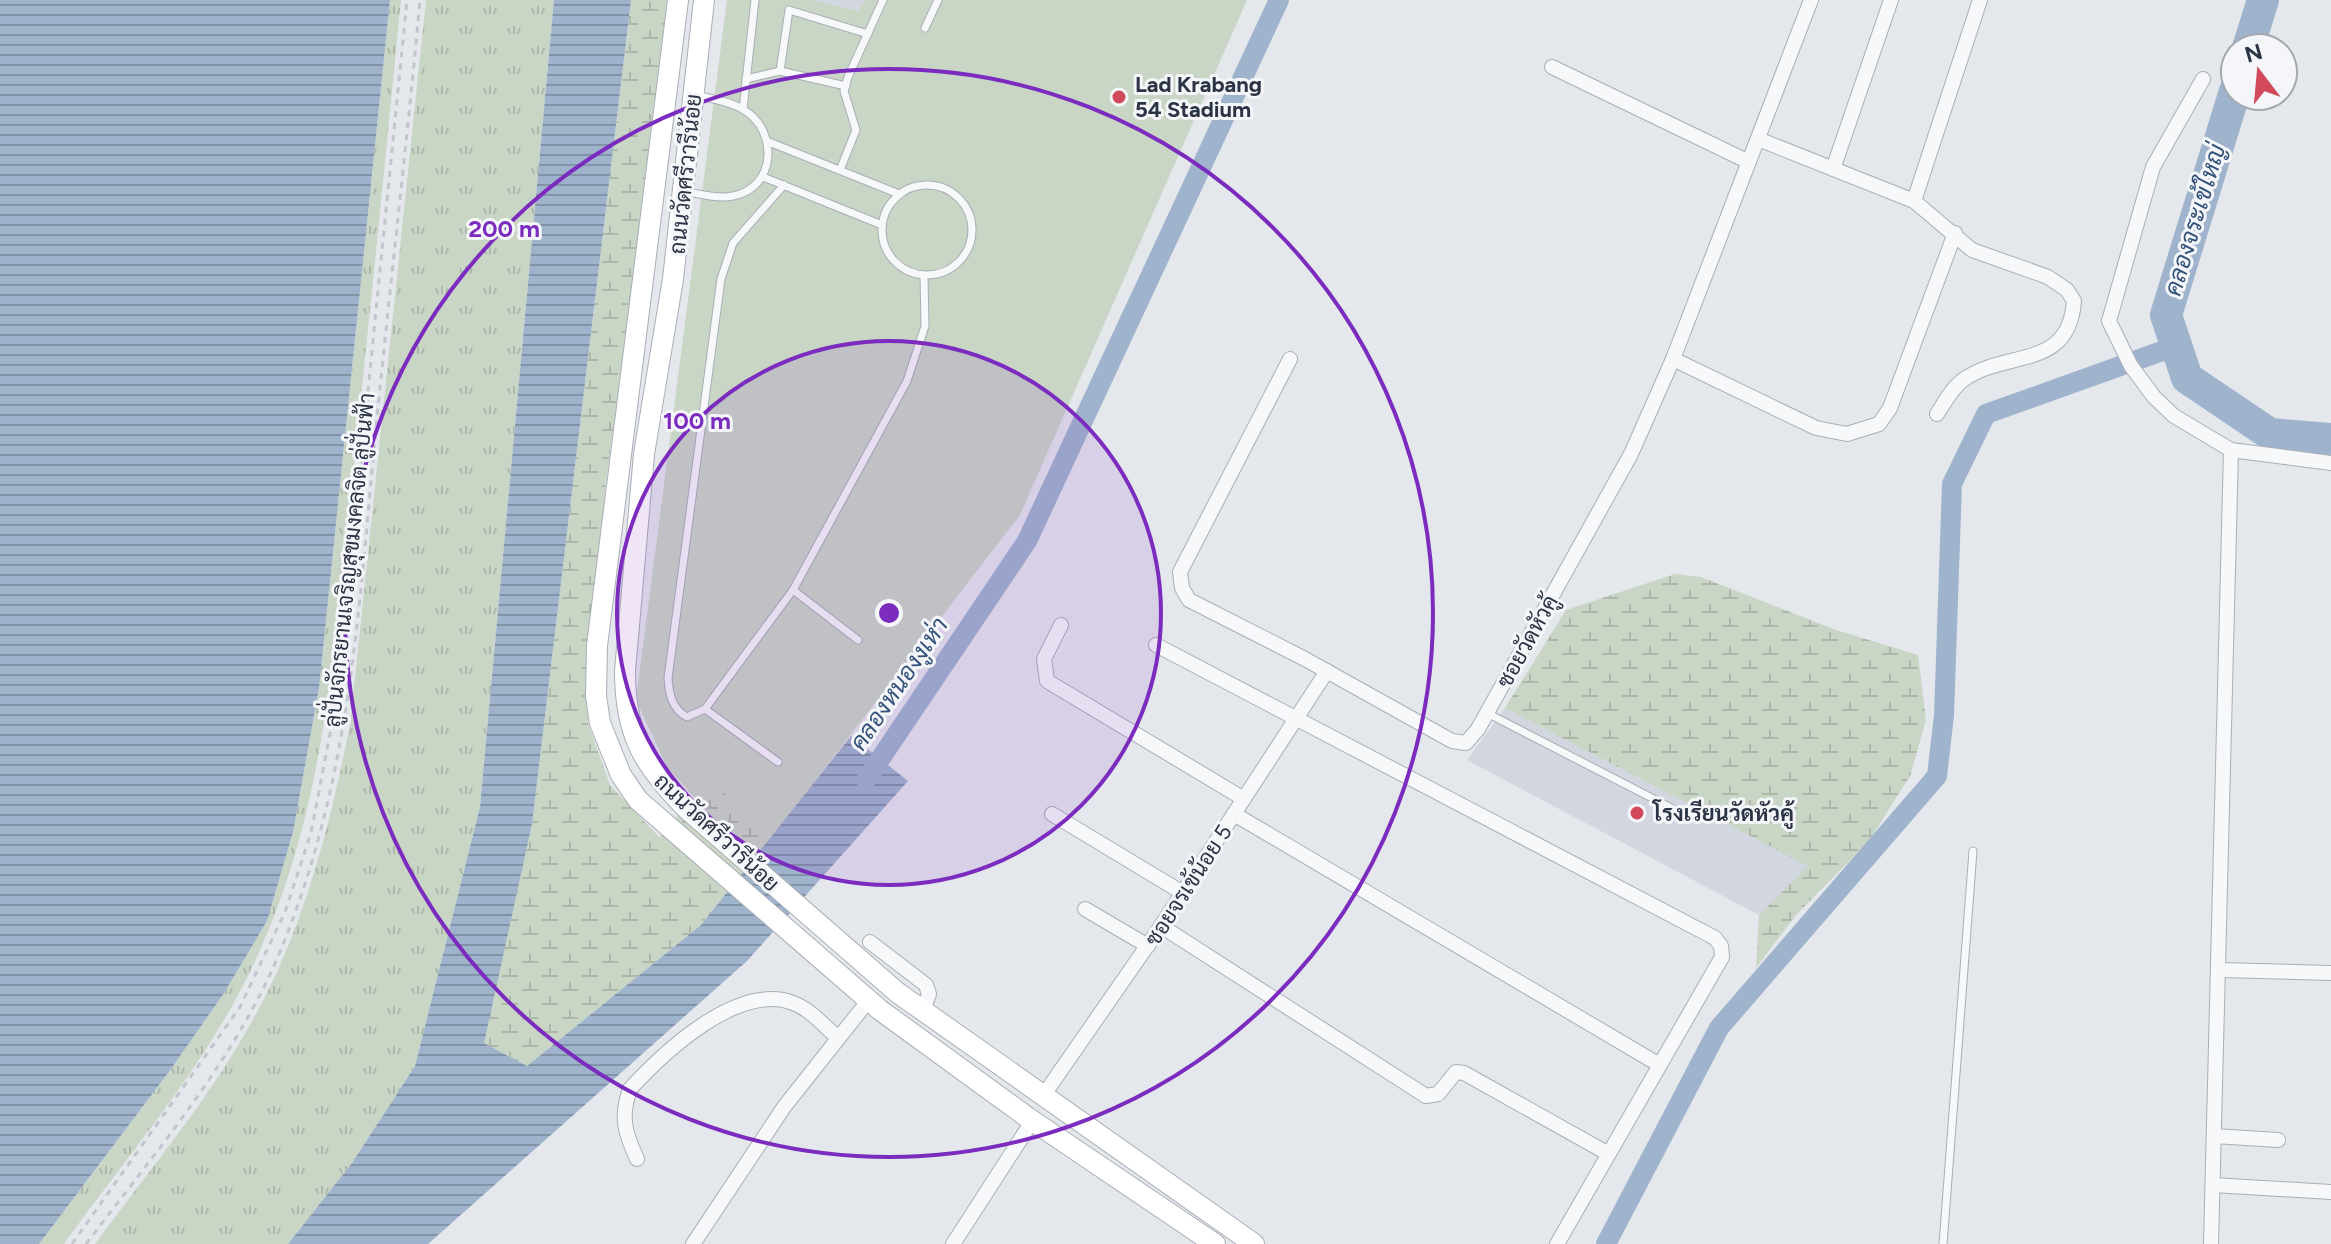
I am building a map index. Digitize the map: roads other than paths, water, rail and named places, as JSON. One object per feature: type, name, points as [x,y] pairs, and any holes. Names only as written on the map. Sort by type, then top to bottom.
[{"type":"main road","name":"ถนนวัดศรีวารีน้อย","points":[[678,0],[657,188],[619,453],[597,646],[596,696],[600,723],[621,775],[638,800],[863,997],[1033,1120],[1215,1244]]},
{"type":"main road","name":"ถนนวัดศรีวารีน้อย","points":[[704,0],[673,279],[646,440],[625,700],[631,729],[643,759],[657,779],[687,809],[872,973],[1254,1244]]},
{"type":"main road","points":[[1033,1120],[1043,1096]]},
{"type":"street","name":"ซอยวัดหัวคู้","points":[[1290,359],[1180,572],[1180,580],[1189,600],[1327,671],[1452,741],[1466,743],[1487,713],[1631,454],[1673,359],[1811,0]]},
{"type":"street","points":[[1833,169],[1891,0]]},
{"type":"street","points":[[1914,201],[1980,0]]},
{"type":"street","points":[[1552,67],[1749,162]]},
{"type":"street","points":[[2203,79],[2153,167],[2108,317],[2131,366],[2154,397],[2174,416],[2231,450],[2331,463]]},
{"type":"street","points":[[1758,139],[1914,201],[1988,258],[2058,284],[2074,301],[2070,327],[2058,343],[1964,380],[1937,414]]},
{"type":"street","points":[[1673,359],[1816,428],[1847,434],[1879,424],[1890,408],[1955,233]]},
{"type":"street","points":[[2211,1244],[2231,450]]},
{"type":"street","points":[[1061,625],[1044,659],[1047,681],[1244,799]]},
{"type":"street","points":[[1156,645],[1715,938],[1722,957],[1557,1244]]},
{"type":"street","name":"ซอยจรเข้น้อย 5","points":[[1043,1096],[1148,946],[1327,671]]},
{"type":"street","points":[[1052,814],[1183,893]]},
{"type":"street","points":[[1234,814],[1658,1064]]},
{"type":"street","points":[[1085,909],[1148,946]]},
{"type":"street","points":[[1161,926],[1426,1096],[1438,1094],[1456,1072],[1464,1073],[1607,1153]]},
{"type":"street","points":[[870,942],[926,985],[929,994],[923,1011]]},
{"type":"street","points":[[2219,970],[2331,973]]},
{"type":"street","points":[[693,1244],[784,1107],[863,997]]},
{"type":"street","points":[[637,1159],[623,1127],[623,1107],[630,1089],[723,1011],[753,1001],[789,1001],[804,1008],[837,1037]]},
{"type":"street","points":[[953,1244],[1033,1120]]},
{"type":"street","points":[[2214,1136],[2278,1140]]},
{"type":"street","points":[[2213,1185],[2331,1192]]},
{"type":"lane","points":[[743,109],[755,0]]},
{"type":"lane","points":[[840,170],[856,130],[847,104],[846,86],[883,0]]},
{"type":"lane","points":[[925,28],[938,0]]},
{"type":"lane","points":[[780,71],[789,10],[868,34]]},
{"type":"lane","points":[[746,79],[780,71],[846,86]]},
{"type":"lane","points":[[683,191],[734,196],[754,189],[763,177],[769,142],[757,120],[743,109],[694,95]]},
{"type":"lane","points":[[769,142],[899,194]]},
{"type":"lane","points":[[763,177],[882,225]]},
{"type":"lane","points":[[784,185],[733,243],[721,279],[668,678],[669,691],[679,713],[687,717],[705,709],[793,590],[907,381],[925,326],[924,276]]},
{"type":"lane","points":[[917,185],[937,185],[955,193],[968,207],[973,226],[971,246],[960,263],[943,273],[924,276],[906,271],[891,259],[883,243],[882,225],[887,208],[899,194],[917,185]]},
{"type":"lane","points":[[793,590],[858,640]]},
{"type":"lane","points":[[705,709],[778,762]]},
{"type":"lane","points":[[1487,713],[1681,813]]},
{"type":"lane","points":[[1943,1244],[1973,851]]},
{"type":"water","points":[[0,0],[390,0],[319,688],[293,832],[267,921],[224,993],[171,1069],[39,1244],[0,1244]]},
{"type":"water","points":[[554,0],[631,0],[532,824],[484,1043],[527,1066],[701,925],[851,736],[908,781],[747,961],[428,1244],[288,1244],[352,1163],[415,1066],[480,807]]},
{"type":"waterway","name":"คลองหนองงูเห่า","points":[[866,780],[1027,541],[1279,0]]},
{"type":"waterway","name":"คลองจระเข้ใหญ่","points":[[2253,32],[2263,0]]},
{"type":"waterway","name":"คลองจระเข้ใหญ่","points":[[2229,112],[2166,315],[2187,378],[2270,434],[2331,439]]},
{"type":"waterway","points":[[1606,1244],[1719,1028],[1937,776],[1944,715],[1952,484],[1986,414],[2176,346]]},
{"type":"place","name":"Lad Krabang 54 Stadium","points":[[1119,97]]},
{"type":"place","name":"โรงเรียนวัดหัวคู้","points":[[1637,813]]}]
